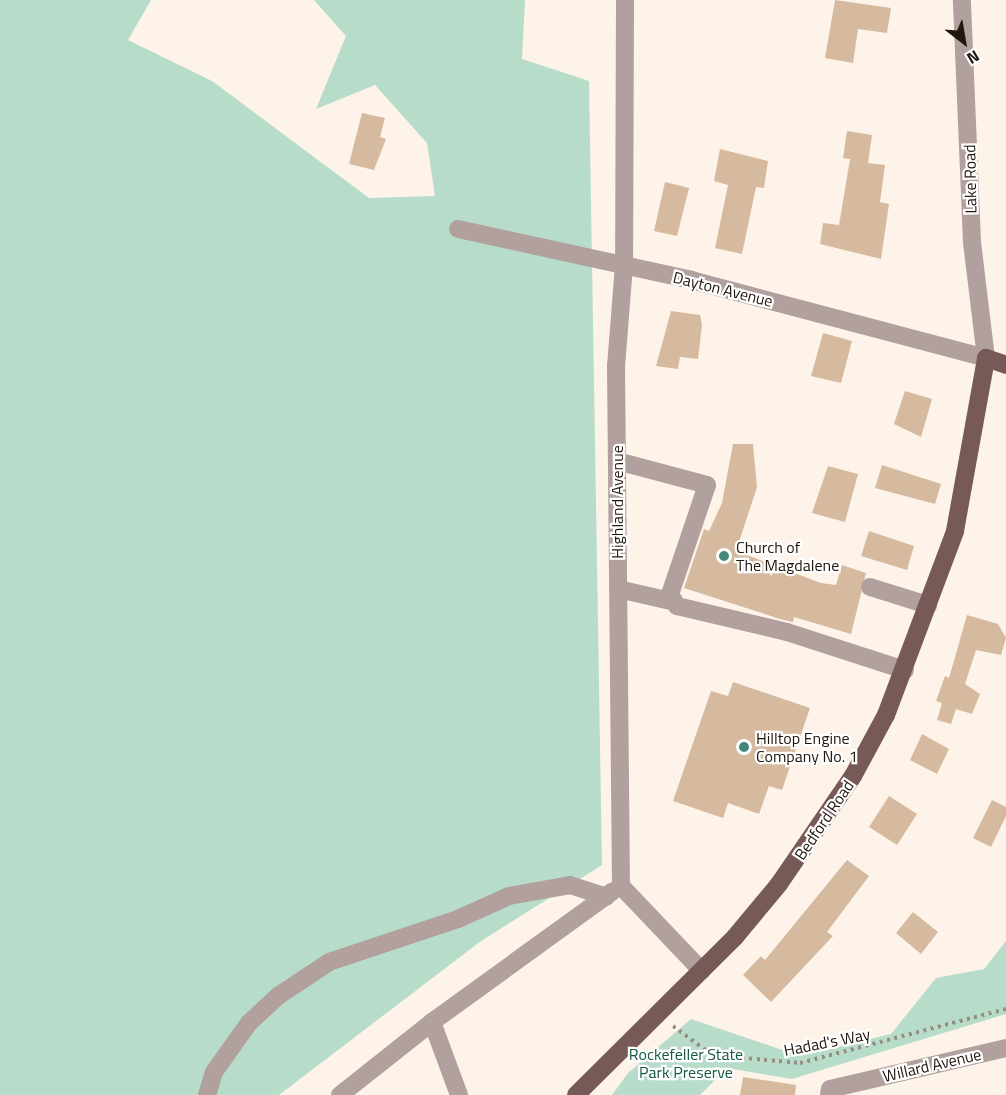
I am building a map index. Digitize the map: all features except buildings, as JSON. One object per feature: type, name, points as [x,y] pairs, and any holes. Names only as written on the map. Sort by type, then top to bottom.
[{"type":"main road","points":[[986,358],[1006,365]]},
{"type":"main road","name":"Bedford Road","points":[[576,1095],[594,1072],[663,1014],[702,971],[819,829],[886,715],[905,670],[955,531],[986,358]]},
{"type":"street","name":"Highland Avenue","points":[[621,886],[617,461],[624,265],[625,0]]},
{"type":"street","name":"Lake Road","points":[[962,0],[972,242],[986,358]]},
{"type":"street","name":"Dayton Avenue","points":[[458,229],[624,265],[986,358]]},
{"type":"street","points":[[617,461],[707,485],[670,601]]},
{"type":"street","points":[[870,587],[928,605]]},
{"type":"street","points":[[618,589],[670,601],[905,670]]},
{"type":"street","points":[[207,1095],[214,1072],[249,1023],[278,996],[329,962],[458,919],[509,896],[570,885],[606,897]]},
{"type":"street","points":[[340,1095],[432,1022],[621,886],[702,971]]},
{"type":"street","points":[[432,1022],[459,1095]]},
{"type":"street","name":"Willard Avenue","points":[[829,1095],[830,1089],[1006,1048]]},
{"type":"path","name":"Hadad's Way","points":[[663,1014],[712,1055],[773,1064],[831,1056],[1006,1009]]},
{"type":"green space","points":[[0,0],[151,0],[128,40],[212,81],[369,198],[435,196],[427,143],[375,85],[316,109],[346,36],[314,0],[525,0],[522,59],[589,81],[602,865],[481,941],[279,1095],[0,1095]]},
{"type":"green space","name":"Rockefeller State Park Preserve","points":[[1006,941],[1006,1014],[792,1079],[727,1068],[700,1095],[612,1095],[628,1073],[691,1019],[800,1056],[891,1034],[936,978],[984,969]]},
{"type":"place","name":"Church of The Magdalene","points":[[724,556]]},
{"type":"place","name":"Hilltop Engine Company No. 1","points":[[744,747]]}]
